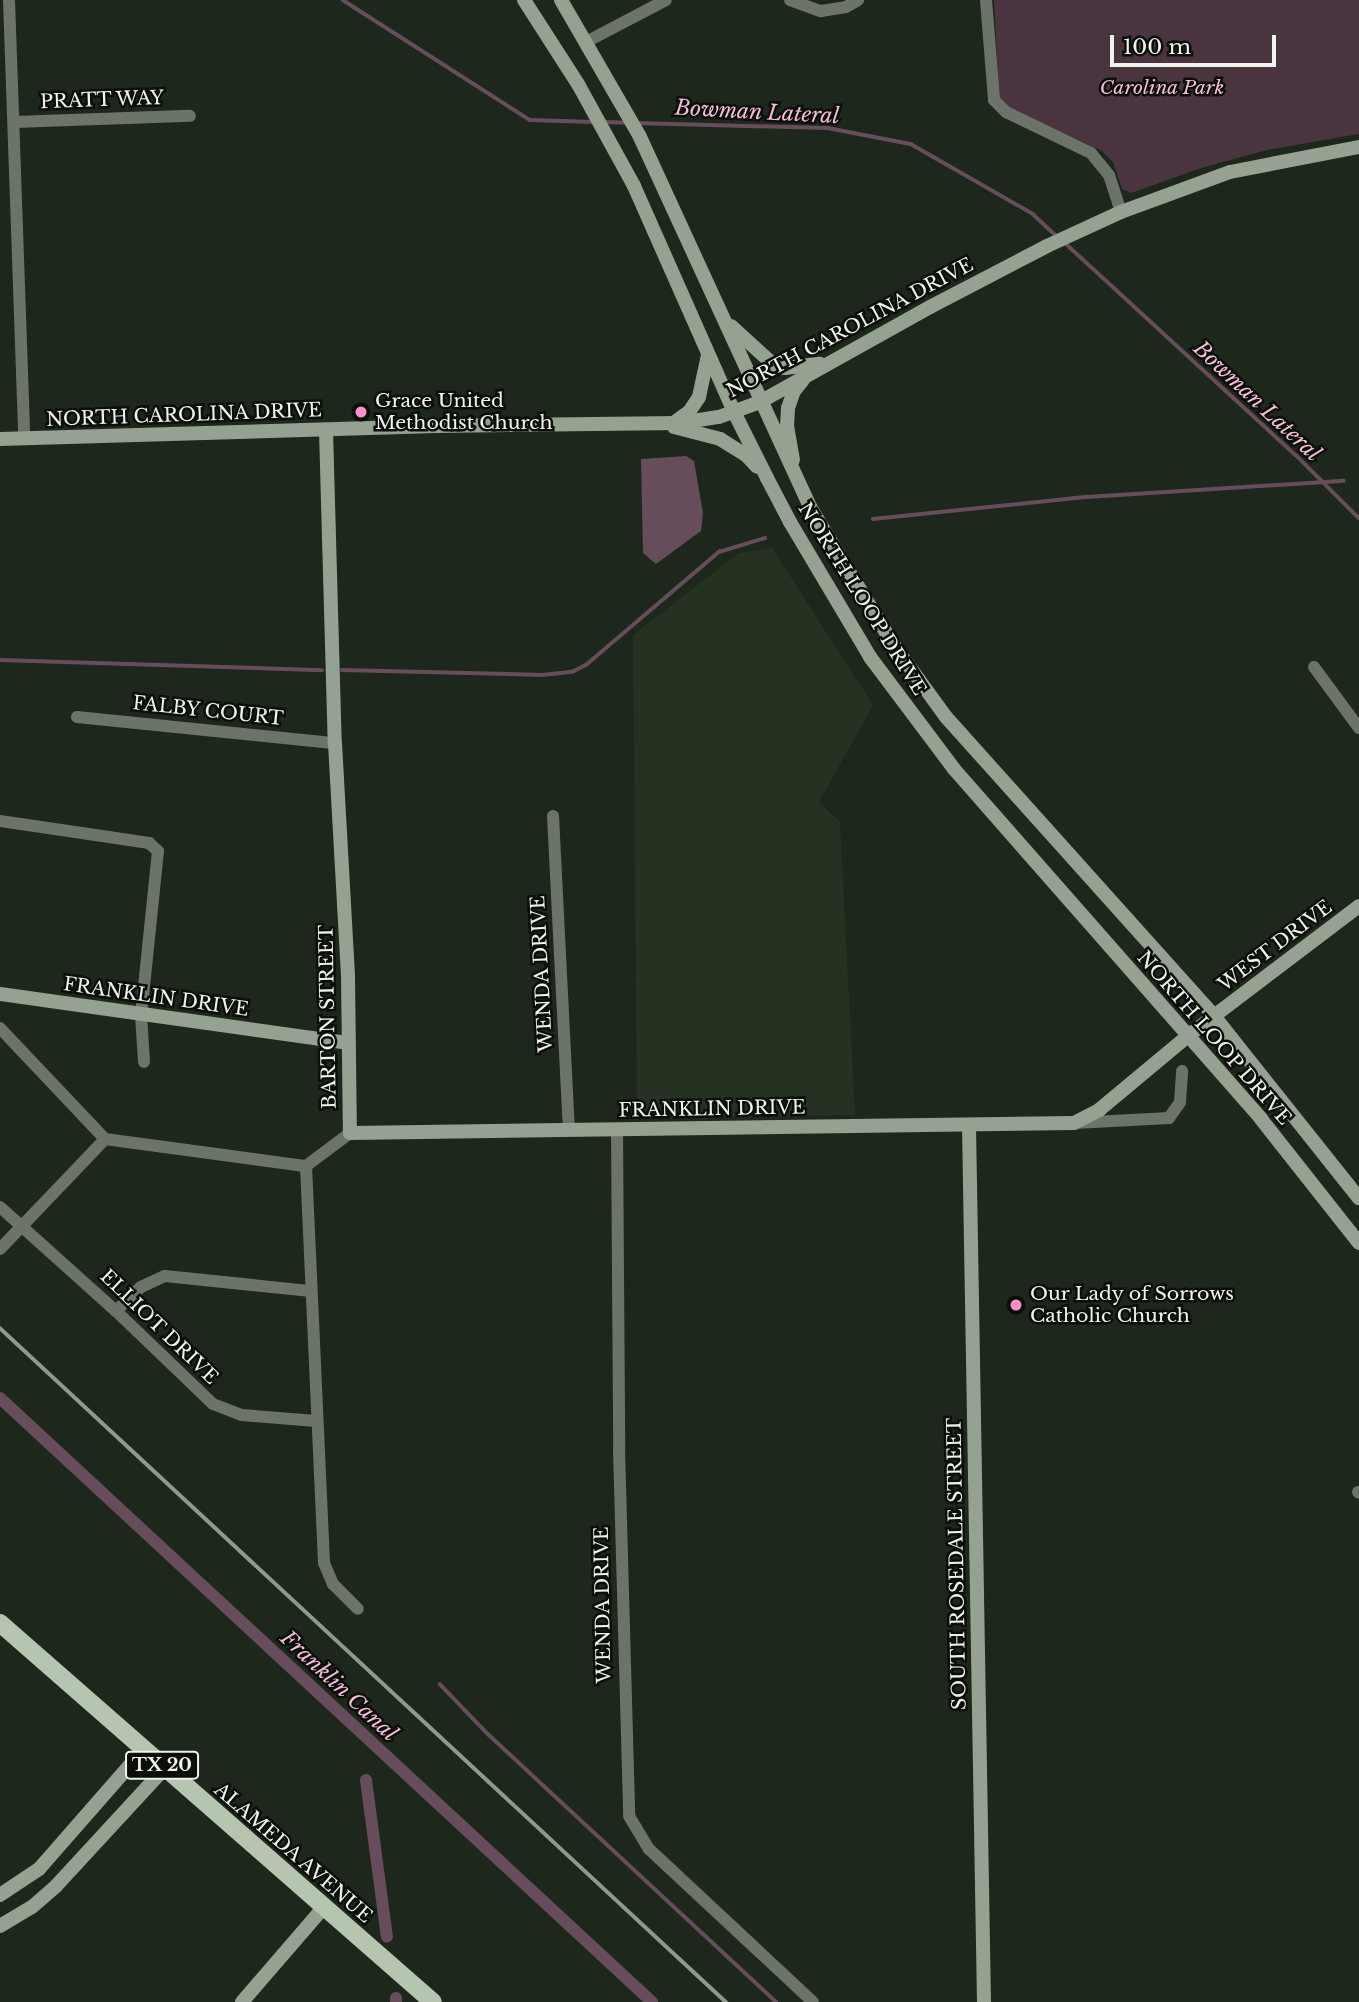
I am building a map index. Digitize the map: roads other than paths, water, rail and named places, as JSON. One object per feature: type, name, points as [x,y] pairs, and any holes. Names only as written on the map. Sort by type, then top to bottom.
[{"type":"main road","name":"NORTH LOOP DRIVE","points":[[524,0],[587,100],[634,186],[734,412],[767,478],[870,657],[917,722],[1008,833],[1189,1035],[1261,1119],[1359,1242]]},
{"type":"main road","name":"NORTH LOOP DRIVE","points":[[561,0],[644,146],[810,507],[893,644],[946,717],[1214,1016],[1359,1198]]},
{"type":"main road","name":"NORTH CAROLINA DRIVE","points":[[0,439],[666,423],[734,412],[760,402],[1046,246],[1121,212],[1230,173],[1359,147]]},
{"type":"main road","points":[[724,320],[765,360],[775,366],[786,368],[829,364]]},
{"type":"main road","points":[[666,423],[688,412],[699,397],[709,354]]},
{"type":"main road","points":[[796,478],[787,427],[788,408],[794,391],[805,376]]},
{"type":"main road","points":[[666,423],[720,439],[746,456],[767,478]]},
{"type":"main road","name":"BARTON STREET","points":[[326,430],[335,743],[344,887],[350,1133]]},
{"type":"main road","points":[[870,657],[893,644]]},
{"type":"main road","name":"WEST DRIVE","points":[[1214,1016],[1359,906]]},
{"type":"main road","name":"FRANKLIN DRIVE","points":[[0,994],[348,1043]]},
{"type":"main road","name":"FRANKLIN DRIVE","points":[[350,1133],[1074,1123],[1099,1110],[1214,1016]]},
{"type":"main road","name":"SOUTH ROSEDALE STREET","points":[[968,1126],[984,2002]]},
{"type":"main road","name":"ALAMEDA AVENUE","points":[[0,1623],[433,2002]]},
{"type":"main road","points":[[0,1895],[39,1869],[143,1750]]},
{"type":"main road","points":[[0,1926],[32,1907],[56,1886],[165,1768]]},
{"type":"main road","points":[[242,2002],[323,1908]]},
{"type":"street","points":[[9,0],[24,438]]},
{"type":"street","points":[[586,42],[666,0]]},
{"type":"street","points":[[790,0],[821,11],[846,7],[858,0]]},
{"type":"street","points":[[986,0],[994,100],[1006,112],[1091,153],[1109,175],[1121,212]]},
{"type":"street","name":"PRATT WAY","points":[[14,122],[190,116]]},
{"type":"street","points":[[1314,667],[1359,728]]},
{"type":"street","name":"FALBY COURT","points":[[77,717],[335,743]]},
{"type":"street","name":"WENDA DRIVE","points":[[553,816],[569,1130]]},
{"type":"street","points":[[0,821],[149,842],[155,846],[160,858],[141,1015],[144,1062]]},
{"type":"street","points":[[0,1028],[105,1139],[306,1166],[324,1563],[333,1584],[358,1609]]},
{"type":"street","name":"FRANKLIN DRIVE","points":[[1074,1123],[1169,1118],[1181,1102],[1182,1071]]},
{"type":"street","name":"WENDA DRIVE","points":[[617,1130],[620,1463],[629,1816],[649,1849],[813,2002]]},
{"type":"street","name":"BARTON STREET","points":[[306,1166],[350,1133]]},
{"type":"street","points":[[0,1249],[105,1139]]},
{"type":"street","name":"ELLIOT DRIVE","points":[[0,1207],[116,1311],[213,1404],[242,1415],[316,1421]]},
{"type":"street","points":[[116,1311],[141,1287],[165,1276],[311,1291]]},
{"type":"waterway","name":"Bowman Lateral","points":[[343,0],[530,120],[593,122]]},
{"type":"waterway","name":"Bowman Lateral","points":[[604,122],[628,123]]},
{"type":"waterway","name":"Bowman Lateral","points":[[635,123],[828,128],[911,144],[1033,214],[1057,236]]},
{"type":"waterway","name":"Bowman Lateral","points":[[1063,241],[1296,455],[1359,518]]},
{"type":"waterway","points":[[873,519],[1087,497],[1344,481]]},
{"type":"waterway","points":[[342,670],[542,675],[572,672],[586,665],[719,552],[765,538]]},
{"type":"waterway","points":[[0,660],[322,670]]},
{"type":"waterway","name":"Franklin Canal","points":[[0,1398],[652,2002]]},
{"type":"waterway","points":[[440,1684],[487,1733],[776,2002]]},
{"type":"waterway","points":[[366,1780],[387,1937]]},
{"type":"railway","points":[[0,1328],[726,2002]]},
{"type":"place","name":"Grace United Methodist Church","points":[[361,412]]},
{"type":"place","name":"Our Lady of Sorrows Catholic Church","points":[[1016,1305]]},
{"type":"park label","name":"Carolina Park","points":[[1162,88]]}]
